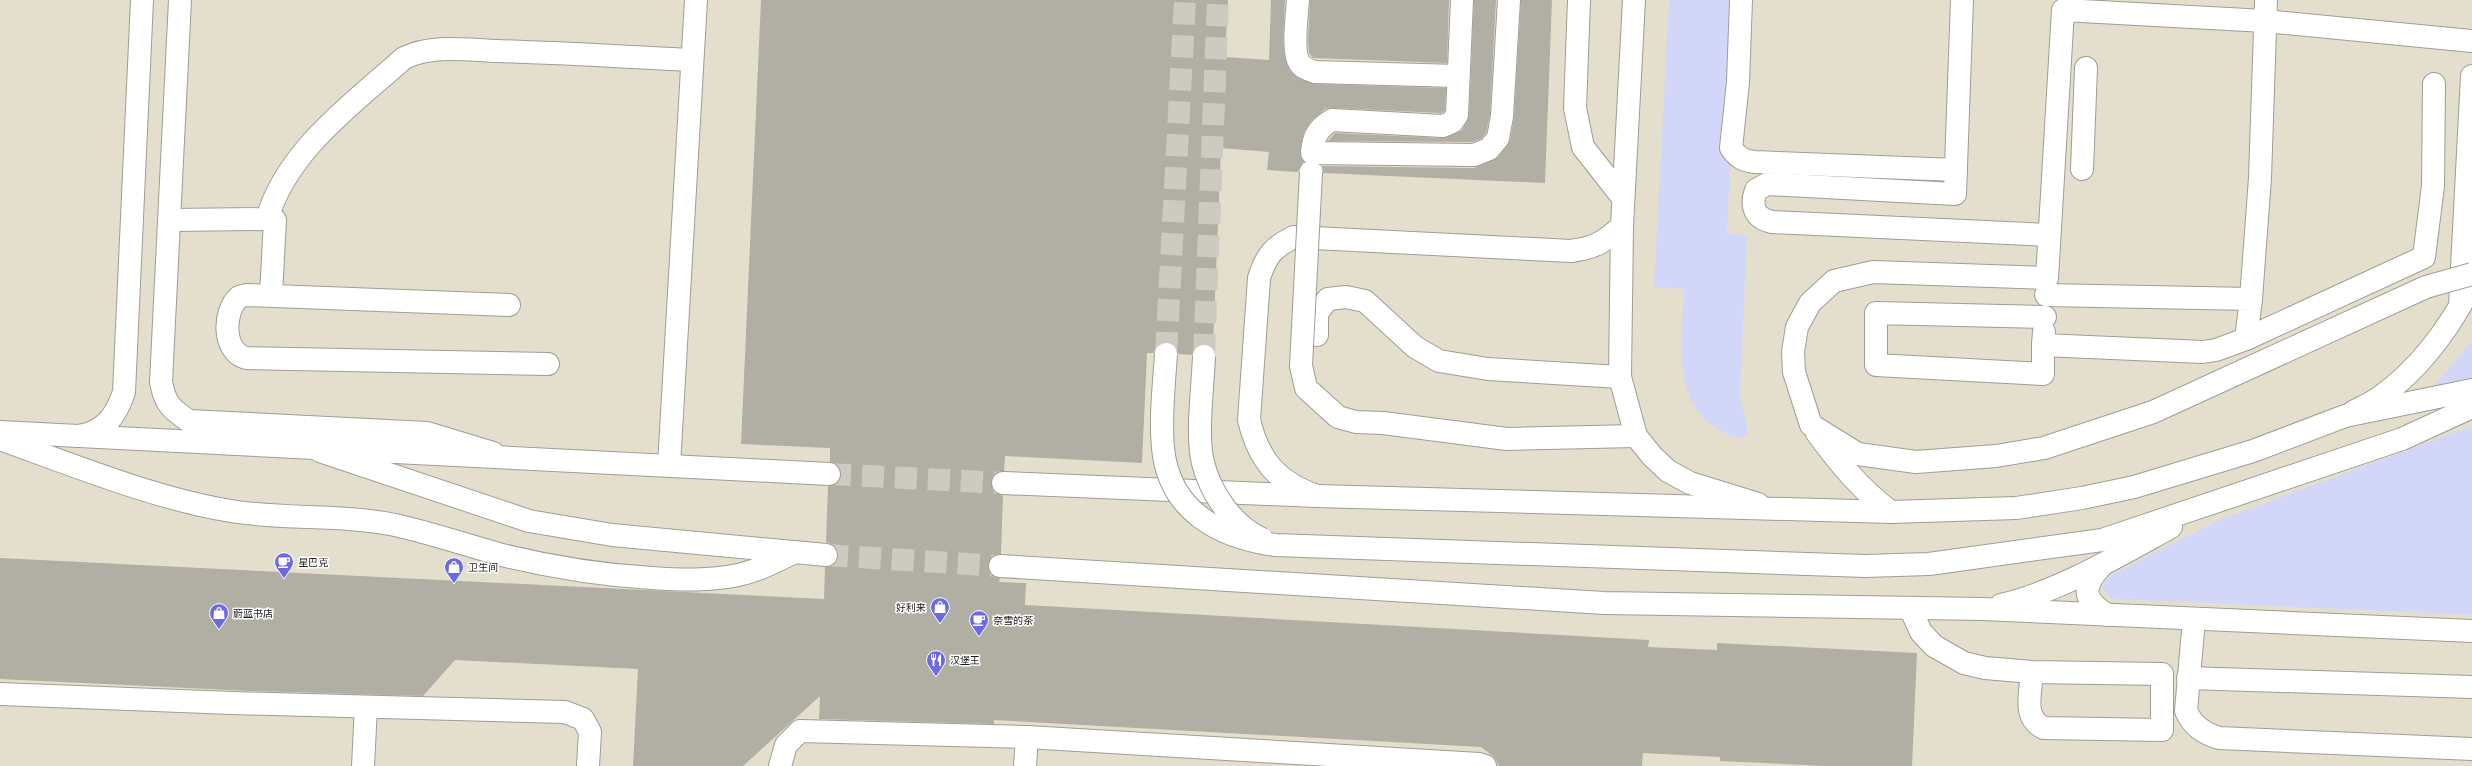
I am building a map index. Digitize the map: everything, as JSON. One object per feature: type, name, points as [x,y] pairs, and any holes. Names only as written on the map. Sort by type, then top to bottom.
[{"type":"main road","points":[[78,436],[91,435],[102,427],[113,416],[124,392],[142,0]]},
{"type":"main road","points":[[180,0],[171,220],[161,382],[164,398],[174,411],[189,421],[427,433],[509,458]]},
{"type":"main road","points":[[669,466],[696,0]]},
{"type":"main road","points":[[1298,0],[1296,54],[1300,63],[1306,68],[1315,72],[1458,76]]},
{"type":"main road","points":[[1462,0],[1457,115],[1452,122],[1443,126],[1332,120],[1320,127],[1315,136],[1311,163],[1301,366],[1306,388],[1338,417],[1356,422],[1383,423],[1507,439],[1636,436]]},
{"type":"main road","points":[[1311,163],[1474,155],[1489,149],[1498,138],[1502,116],[1510,0]]},
{"type":"main road","points":[[1579,0],[1575,108],[1583,147],[1623,198]]},
{"type":"main road","points":[[1634,0],[1623,198],[1620,377],[1636,436],[1652,456],[1668,471],[1690,483],[1776,509]]},
{"type":"main road","points":[[1742,0],[1738,82],[1731,148],[1736,156],[1745,161],[1755,162],[1956,170]]},
{"type":"main road","points":[[1956,229],[1955,194],[1962,0]]},
{"type":"main road","points":[[2246,339],[2260,194],[2266,0]]},
{"type":"main road","points":[[2045,316],[1876,313],[1876,365],[2043,374],[2043,345],[2045,316],[2046,286],[2063,5],[2472,41]]},
{"type":"main road","points":[[171,220],[267,219],[281,186],[310,144],[404,58],[414,53],[427,50],[469,50],[692,60]]},
{"type":"main road","points":[[2082,169],[2086,68]]},
{"type":"main road","points":[[2460,306],[2472,76]]},
{"type":"main road","points":[[2043,345],[2203,352],[2216,350],[2246,339],[2424,257],[2433,186],[2434,84]]},
{"type":"main road","points":[[1955,194],[1766,184],[1756,190],[1754,210],[1758,216],[1772,222],[1956,229],[2049,235]]},
{"type":"main road","points":[[271,295],[275,220]]},
{"type":"main road","points":[[1317,496],[1294,487],[1280,477],[1267,464],[1254,442],[1249,420],[1259,278],[1264,262],[1278,245],[1294,237],[1571,250],[1592,248],[1608,239],[1622,226]]},
{"type":"main road","points":[[1891,512],[1869,496],[1845,470],[1811,425],[1794,372],[1793,352],[1797,327],[1810,302],[1834,281],[1873,272],[2046,286],[2251,299]]},
{"type":"main road","points":[[1811,425],[1858,454],[1916,462],[1996,456],[2044,448],[2153,412],[2426,287],[2472,274]]},
{"type":"main road","points":[[1004,483],[1317,496],[1891,512],[2016,508],[2082,498],[2134,487],[2246,454],[2345,416],[2380,398],[2427,352],[2460,306],[2472,282]]},
{"type":"main road","points":[[509,305],[271,295],[239,297],[230,308],[228,339],[233,352],[246,358],[548,364]]},
{"type":"main road","points":[[1317,335],[1317,313],[1328,299],[1346,297],[1365,302],[1414,347],[1439,361],[1488,369],[1620,377]]},
{"type":"main road","points":[[1166,354],[1163,449],[1167,470],[1176,490],[1191,510],[1206,524],[1227,535],[1251,542],[1275,545],[1865,566],[1929,564],[2102,540],[2402,439],[2472,407]]},
{"type":"main road","points":[[1204,356],[1201,442],[1203,463],[1209,479],[1220,500],[1231,516],[1246,530],[1275,545]]},
{"type":"main road","points":[[2345,416],[2472,390]]},
{"type":"main road","points":[[0,432],[829,474]]},
{"type":"main road","points":[[0,439],[108,477],[198,505],[233,512],[352,520],[394,525],[501,554],[568,570],[627,577],[695,581],[737,575],[765,567],[795,552]]},
{"type":"main road","points":[[310,448],[529,521],[612,535],[826,555]]},
{"type":"main road","points":[[1982,609],[2029,596],[2102,565],[2220,500]]},
{"type":"main road","points":[[2102,565],[2088,584],[2087,593],[2089,600],[2107,615]]},
{"type":"main road","points":[[1000,566],[1596,603],[1982,609],[2472,631]]},
{"type":"main road","points":[[1910,608],[1921,632],[1934,646],[1964,663],[1985,668],[2032,672],[2162,674],[2162,730],[2044,728],[2035,724],[2030,717],[2032,672]]},
{"type":"main road","points":[[2194,619],[2186,711],[2190,721],[2207,734],[2219,738],[2472,749]]},
{"type":"main road","points":[[2188,678],[2472,687]]},
{"type":"main road","points":[[0,694],[565,712],[584,719],[590,732],[588,766]]},
{"type":"main road","points":[[363,766],[366,706]]},
{"type":"main road","points":[[780,766],[786,745],[800,731],[1027,737],[1267,758],[1479,764],[1485,766]]},
{"type":"main road","points":[[1024,766],[1027,737]]},
{"type":"shaded area","points":[[0,0],[2472,0],[2472,766],[0,766]]},
{"type":"shaded area","points":[[1669,0],[1738,0],[1727,233],[1747,236],[1740,392],[1748,432],[1744,438],[1733,437],[1716,428],[1701,415],[1691,400],[1685,383],[1682,364],[1684,289],[1654,287]]},
{"type":"shaded area","points":[[2472,341],[2472,378],[2443,390],[2432,388]]},
{"type":"shaded area","points":[[2472,426],[2472,615],[2113,599],[2102,589],[2104,582],[2110,576],[2217,521]]},
{"type":"building","points":[[761,0],[1228,0],[1225,57],[1269,60],[1271,0],[1285,0],[1283,41],[1285,58],[1290,71],[1300,79],[1315,84],[1446,88],[1445,111],[1441,113],[1333,108],[1325,109],[1311,121],[1304,132],[1300,152],[1304,162],[1298,172],[1267,170],[1269,152],[1221,148],[1213,347],[1204,344],[1198,345],[1192,355],[1178,354],[1173,344],[1166,342],[1156,347],[1154,353],[1147,353],[1142,463],[1005,456],[1004,471],[997,472],[992,477],[992,489],[1003,496],[1001,554],[990,559],[989,571],[993,576],[1000,578],[999,582],[1026,583],[1025,605],[1649,640],[1648,647],[1717,650],[1717,643],[1917,653],[1912,766],[1825,766],[1720,761],[1720,757],[1643,753],[1642,766],[1499,766],[1494,757],[1481,747],[994,720],[994,724],[819,719],[820,696],[743,766],[633,766],[638,669],[455,660],[423,696],[250,691],[0,679],[0,558],[824,599],[825,567],[836,563],[838,556],[834,545],[826,542],[828,486],[839,481],[841,474],[836,464],[830,462],[830,448],[741,444]]},
{"type":"building","points":[[1310,0],[1449,0],[1447,63],[1313,58],[1309,53],[1308,41]]},
{"type":"building","points":[[1474,0],[1496,0],[1490,114],[1486,133],[1481,139],[1472,142],[1328,141],[1335,133],[1442,138],[1462,130],[1469,116]]},
{"type":"building","points":[[1521,0],[1552,0],[1545,183],[1323,173],[1322,166],[1474,168],[1498,157],[1510,141],[1514,118]]},
{"type":"tunnel","points":[[1166,354],[1185,0]]},
{"type":"tunnel","points":[[1204,356],[1218,0]]},
{"type":"tunnel","points":[[829,474],[1003,483]]},
{"type":"tunnel","points":[[826,555],[1000,566]]},
{"type":"place","name":"星巴克","points":[[284,579]]},
{"type":"place","name":"卫生间","points":[[454,584]]},
{"type":"place","name":"好利来","points":[[940,624]]},
{"type":"place","name":"蔚蓝书店","points":[[219,630]]},
{"type":"place","name":"奈雪的茶","points":[[979,637]]},
{"type":"place","name":"汉堡王","points":[[936,677]]}]
